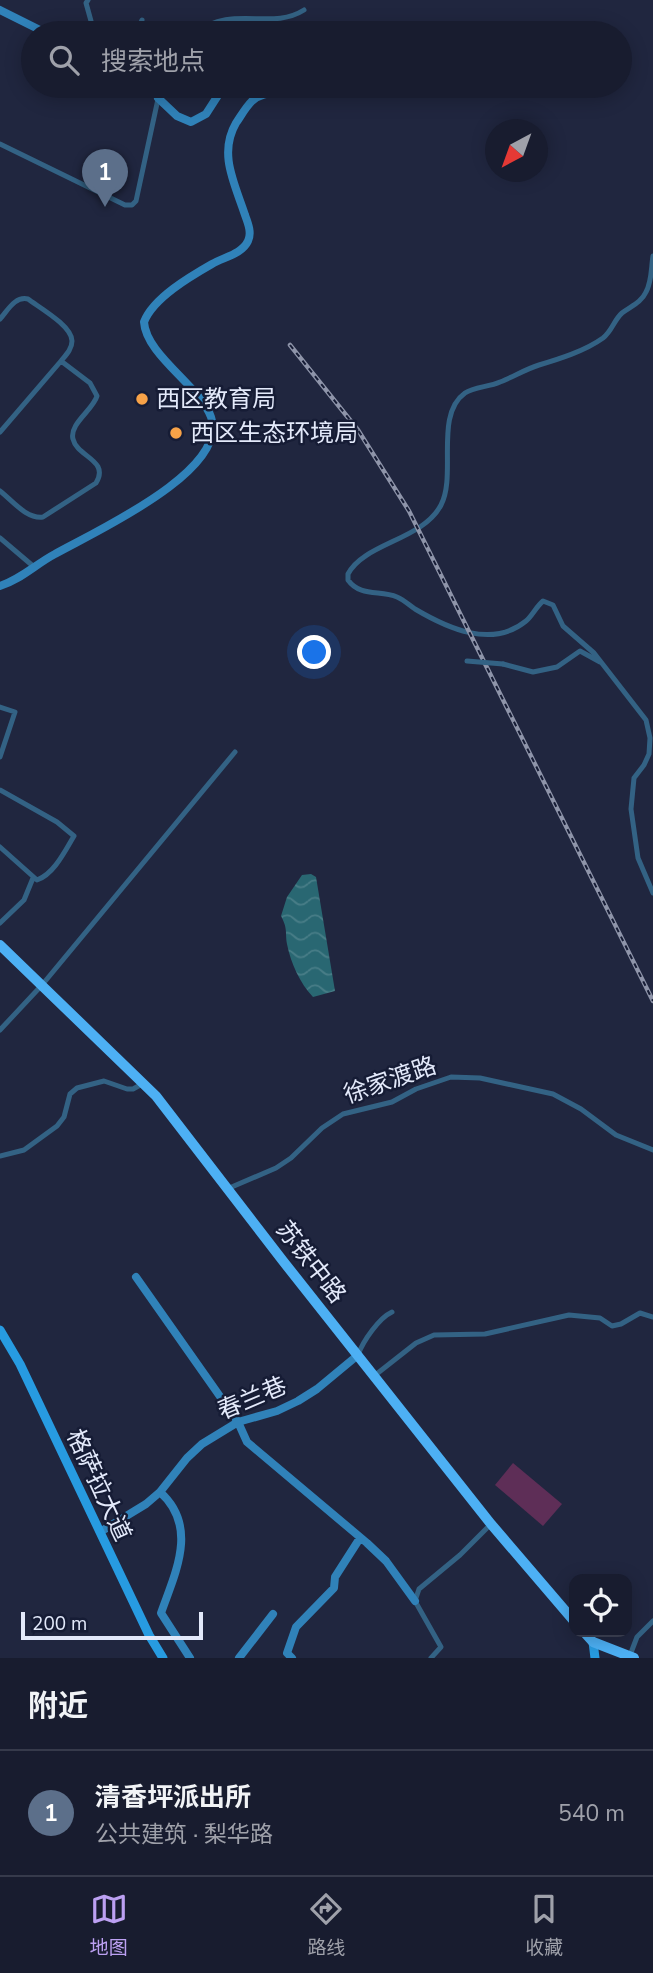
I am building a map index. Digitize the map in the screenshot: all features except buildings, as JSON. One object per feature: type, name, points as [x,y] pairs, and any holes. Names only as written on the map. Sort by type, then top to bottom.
[{"type":"highway","name":"苏铁中路","points":[[0,945],[156,1096],[491,1524],[569,1615]]},
{"type":"highway","points":[[588,1637],[593,1642],[631,1658]]},
{"type":"main road","name":"格萨拉大道","points":[[0,1329],[20,1364],[149,1635],[163,1658]]},
{"type":"main road","points":[[593,1642],[595,1658]]},
{"type":"street","points":[[88,0],[86,3],[91,21]]},
{"type":"street","points":[[0,10],[22,21]]},
{"type":"street","points":[[221,21],[287,18],[304,10]]},
{"type":"street","points":[[0,144],[125,205],[131,205],[136,201],[157,98]]},
{"type":"street","points":[[165,98],[177,116],[191,122],[206,114],[216,98]]},
{"type":"street","points":[[0,586],[161,494],[188,471],[208,447],[214,429],[207,408],[148,337],[144,322],[153,305],[163,296],[212,264],[235,253],[248,242],[249,226],[228,163],[228,143],[244,110],[257,98]]},
{"type":"street","points":[[653,256],[650,283],[644,297],[621,314],[605,337],[488,388],[469,391],[460,398],[449,421],[446,491],[438,510],[432,518],[410,533],[356,563],[348,573],[348,580],[359,590],[398,598],[446,625],[478,635],[494,635],[508,631],[525,622],[540,603],[550,602],[563,626],[585,644],[605,666],[643,714],[648,726],[649,754],[646,763],[634,778],[631,802],[638,858],[653,893]]},
{"type":"street","points":[[0,319],[16,300],[28,299],[69,330],[72,339],[71,348],[61,361],[0,432]]},
{"type":"street","points":[[0,491],[28,514],[36,518],[43,517],[96,483],[101,476],[100,468],[76,446],[72,433],[95,403],[97,396],[90,383],[61,361]]},
{"type":"street","points":[[0,538],[33,566]]},
{"type":"street","points":[[464,663],[503,664],[533,672],[556,667],[580,651],[605,666]]},
{"type":"street","points":[[0,707],[16,712],[0,757]]},
{"type":"street","points":[[0,1030],[42,985],[236,752]]},
{"type":"street","points":[[0,790],[57,822],[74,836],[47,875],[37,880],[0,847]]},
{"type":"street","points":[[0,923],[24,901],[33,878]]},
{"type":"street","name":"徐家渡路","points":[[227,1189],[276,1168],[343,1114],[392,1102],[416,1089],[451,1077],[480,1079],[553,1094],[616,1135],[653,1150]]},
{"type":"street","points":[[0,1156],[24,1150],[57,1126],[64,1118],[70,1094],[77,1088],[104,1080],[127,1089],[144,1083]]},
{"type":"street","points":[[136,1277],[238,1422],[247,1442],[386,1561],[440,1642],[439,1651],[431,1658]]},
{"type":"street","points":[[358,1355],[364,1341],[383,1317],[393,1312]]},
{"type":"street","points":[[374,1376],[416,1343],[434,1335],[485,1334],[569,1315],[600,1318],[612,1326],[640,1313],[653,1317]]},
{"type":"street","name":"春兰巷","points":[[100,1532],[131,1515],[160,1492],[202,1444],[238,1422],[277,1411],[298,1401],[358,1355]]},
{"type":"street","points":[[160,1492],[167,1498],[181,1527],[182,1553],[161,1613],[190,1658]]},
{"type":"street","points":[[415,1601],[419,1589],[460,1555],[491,1524]]},
{"type":"street","points":[[292,1658],[287,1653],[296,1627],[334,1588],[335,1577],[360,1538]]},
{"type":"street","points":[[239,1658],[272,1614]]},
{"type":"street","points":[[631,1658],[638,1637],[653,1622]]},
{"type":"shaded area","points":[[513,1463],[562,1504],[543,1526],[495,1485]]},
{"type":"water","points":[[311,874],[316,877],[335,991],[313,997],[294,966],[281,916],[287,897],[302,875]]},
{"type":"railway","points":[[290,345],[358,430],[409,511],[653,1001]]},
{"type":"place","name":"清香坪派出所","points":[[105,207]]},
{"type":"place","name":"西区教育局","points":[[142,399]]},
{"type":"place","name":"西区生态环境局","points":[[176,433]]}]
